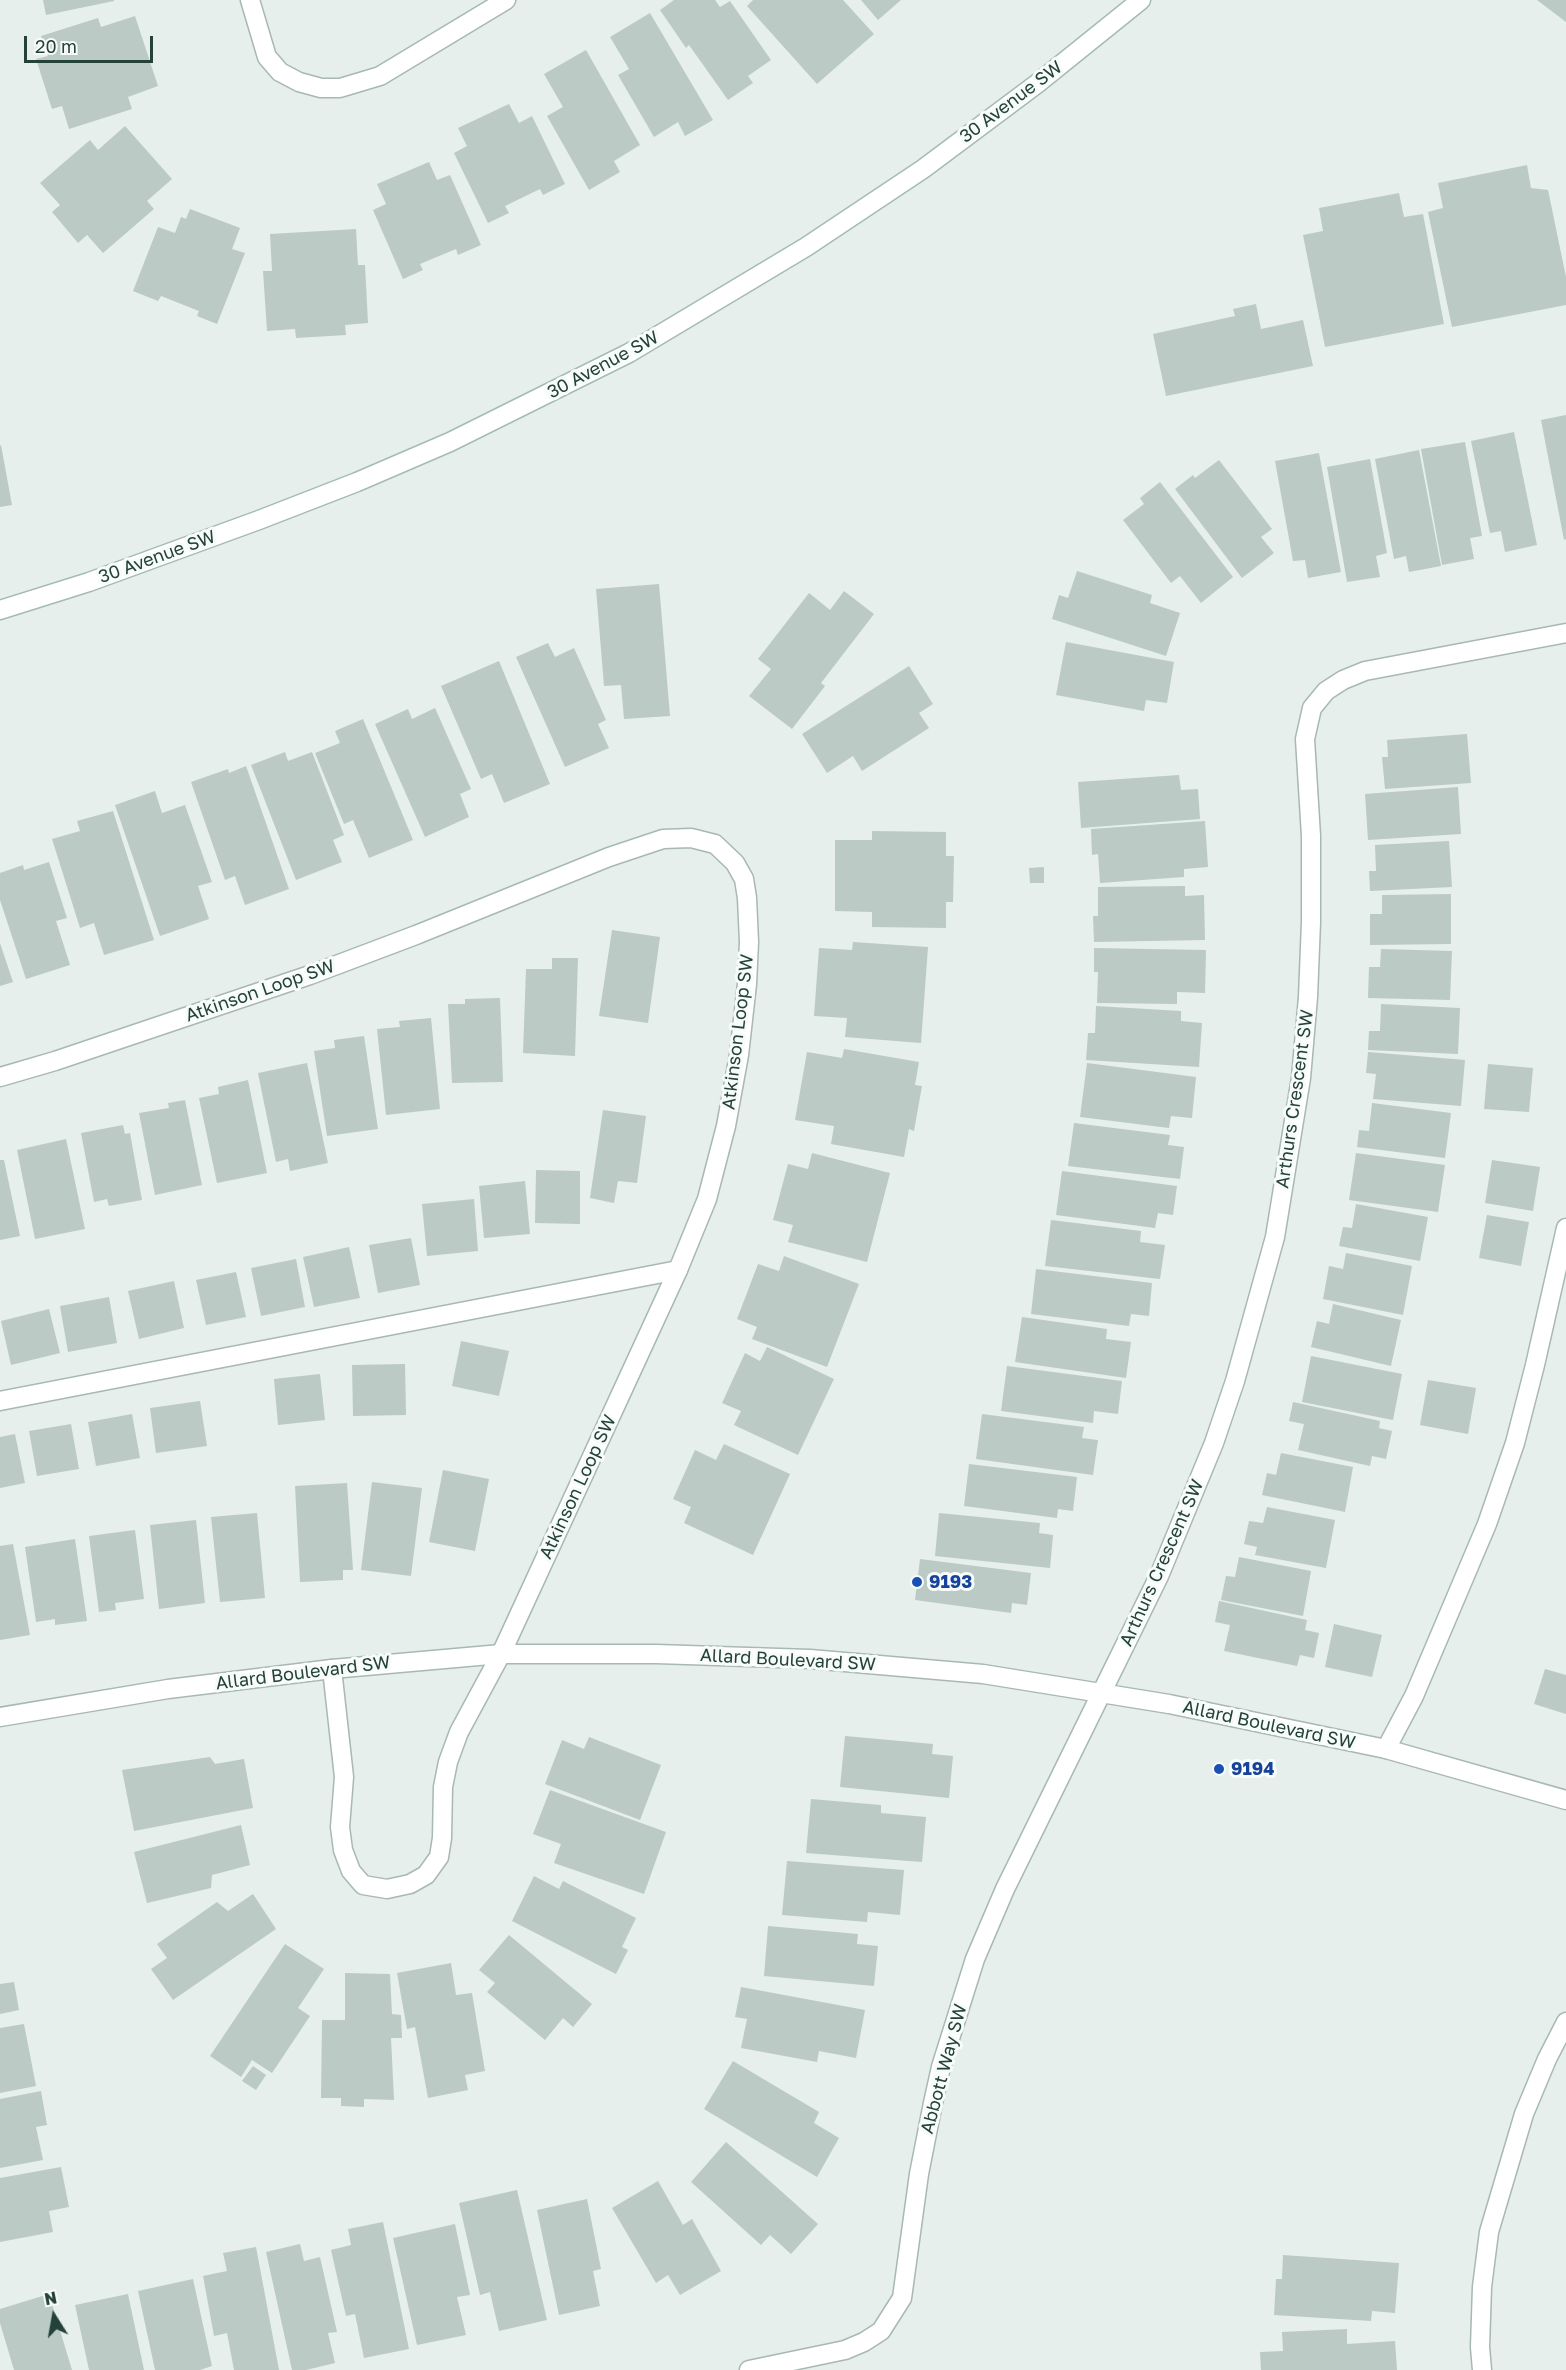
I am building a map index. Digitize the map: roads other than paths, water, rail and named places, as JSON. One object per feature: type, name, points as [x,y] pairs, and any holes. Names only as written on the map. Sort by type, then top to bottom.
[{"type":"street","points":[[250,0],[257,30],[267,57],[280,72],[299,82],[321,88],[340,88],[380,75],[506,0]]},
{"type":"street","name":"30 Avenue SW","points":[[0,610],[99,578],[357,482],[450,442],[629,353],[806,247],[923,169],[1038,83],[1141,0]]},
{"type":"street","name":"Arthurs Crescent SW","points":[[1102,1692],[1159,1576],[1214,1443],[1235,1381],[1275,1237],[1301,1078],[1308,997],[1311,836],[1305,739],[1312,708],[1326,691],[1343,680],[1365,671],[1566,633]]},
{"type":"street","name":"Atkinson Loop SW","points":[[0,1077],[310,975],[663,838],[690,838],[715,844],[735,863],[744,879],[749,942],[739,1055],[726,1126],[707,1199],[678,1270],[501,1654],[459,1732],[448,1761],[443,1787],[442,1838],[439,1857],[426,1875],[410,1884],[387,1888],[363,1885],[351,1871],[343,1850],[340,1827],[344,1766],[332,1669]]},
{"type":"street","points":[[1386,1749],[1414,1696],[1487,1524],[1515,1443],[1566,1228]]},
{"type":"street","points":[[0,1401],[678,1270]]},
{"type":"street","name":"Allard Boulevard SW","points":[[0,1717],[168,1689],[332,1669],[501,1654],[656,1654],[810,1659],[983,1674],[1102,1692],[1221,1714],[1386,1749],[1566,1800]]},
{"type":"street","name":"Abbott Way SW","points":[[749,2370],[845,2350],[864,2342],[881,2331],[902,2298],[919,2174],[933,2103],[941,2067],[975,1959],[1005,1888],[1102,1692]]},
{"type":"street","points":[[1482,2370],[1480,2347],[1482,2287],[1489,2232],[1524,2114],[1547,2059],[1566,2022]]},
{"type":"place","name":"9193","points":[[917,1582]]},
{"type":"place","name":"9194","points":[[1219,1769]]}]
